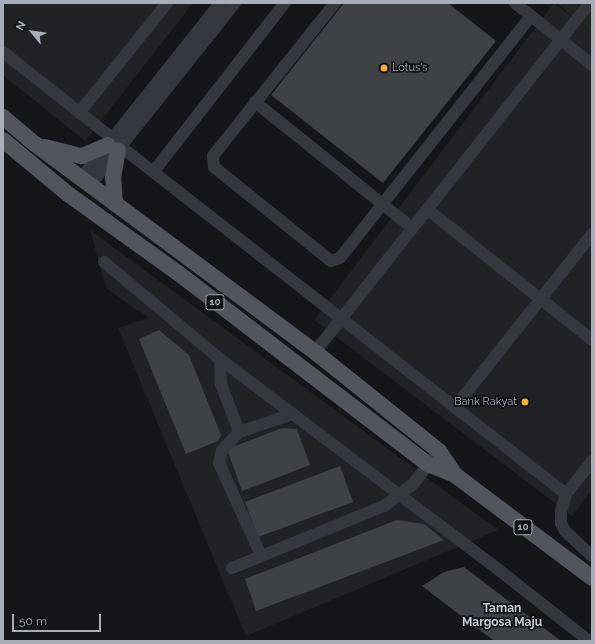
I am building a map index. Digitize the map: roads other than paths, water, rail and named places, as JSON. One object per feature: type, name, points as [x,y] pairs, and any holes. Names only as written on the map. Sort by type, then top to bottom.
[{"type":"main road","name":"10","points":[[3,117],[84,184],[115,204],[314,352],[439,451],[455,475]]},
{"type":"main road","points":[[3,134],[84,184],[178,273]]},
{"type":"main road","name":"10","points":[[3,140],[68,194],[178,273],[428,464],[455,475],[592,578]]},
{"type":"main road","points":[[35,144],[82,156],[115,145],[113,178],[115,204]]},
{"type":"street","points":[[79,113],[167,3]]},
{"type":"street","points":[[115,145],[220,3]]},
{"type":"street","points":[[84,184],[235,3]]},
{"type":"street","points":[[154,171],[285,3]]},
{"type":"street","points":[[335,3],[219,146],[213,156],[214,167],[331,261],[340,258],[531,16]]},
{"type":"street","points":[[515,3],[592,65]]},
{"type":"street","points":[[314,352],[590,3]]},
{"type":"street","points":[[3,52],[79,113],[115,145],[154,171],[566,494]]},
{"type":"street","points":[[255,102],[412,228]]},
{"type":"street","points":[[428,209],[592,340]]},
{"type":"street","points":[[455,407],[592,234]]},
{"type":"street","points":[[104,262],[220,358],[398,495],[490,563],[589,641]]},
{"type":"street","points":[[220,358],[221,384],[239,432]]},
{"type":"street","points":[[262,555],[219,463],[222,450],[239,432],[293,414]]},
{"type":"street","points":[[232,568],[384,506],[413,484],[439,451]]},
{"type":"street","points":[[592,461],[566,494],[561,511],[561,523],[565,531],[592,556]]},
{"type":"place","name":"Lotus's","points":[[384,68]]},
{"type":"place","name":"Bank Rakyat","points":[[525,402]]},
{"type":"district","name":"Taman Margosa Maju","points":[[502,616]]}]
